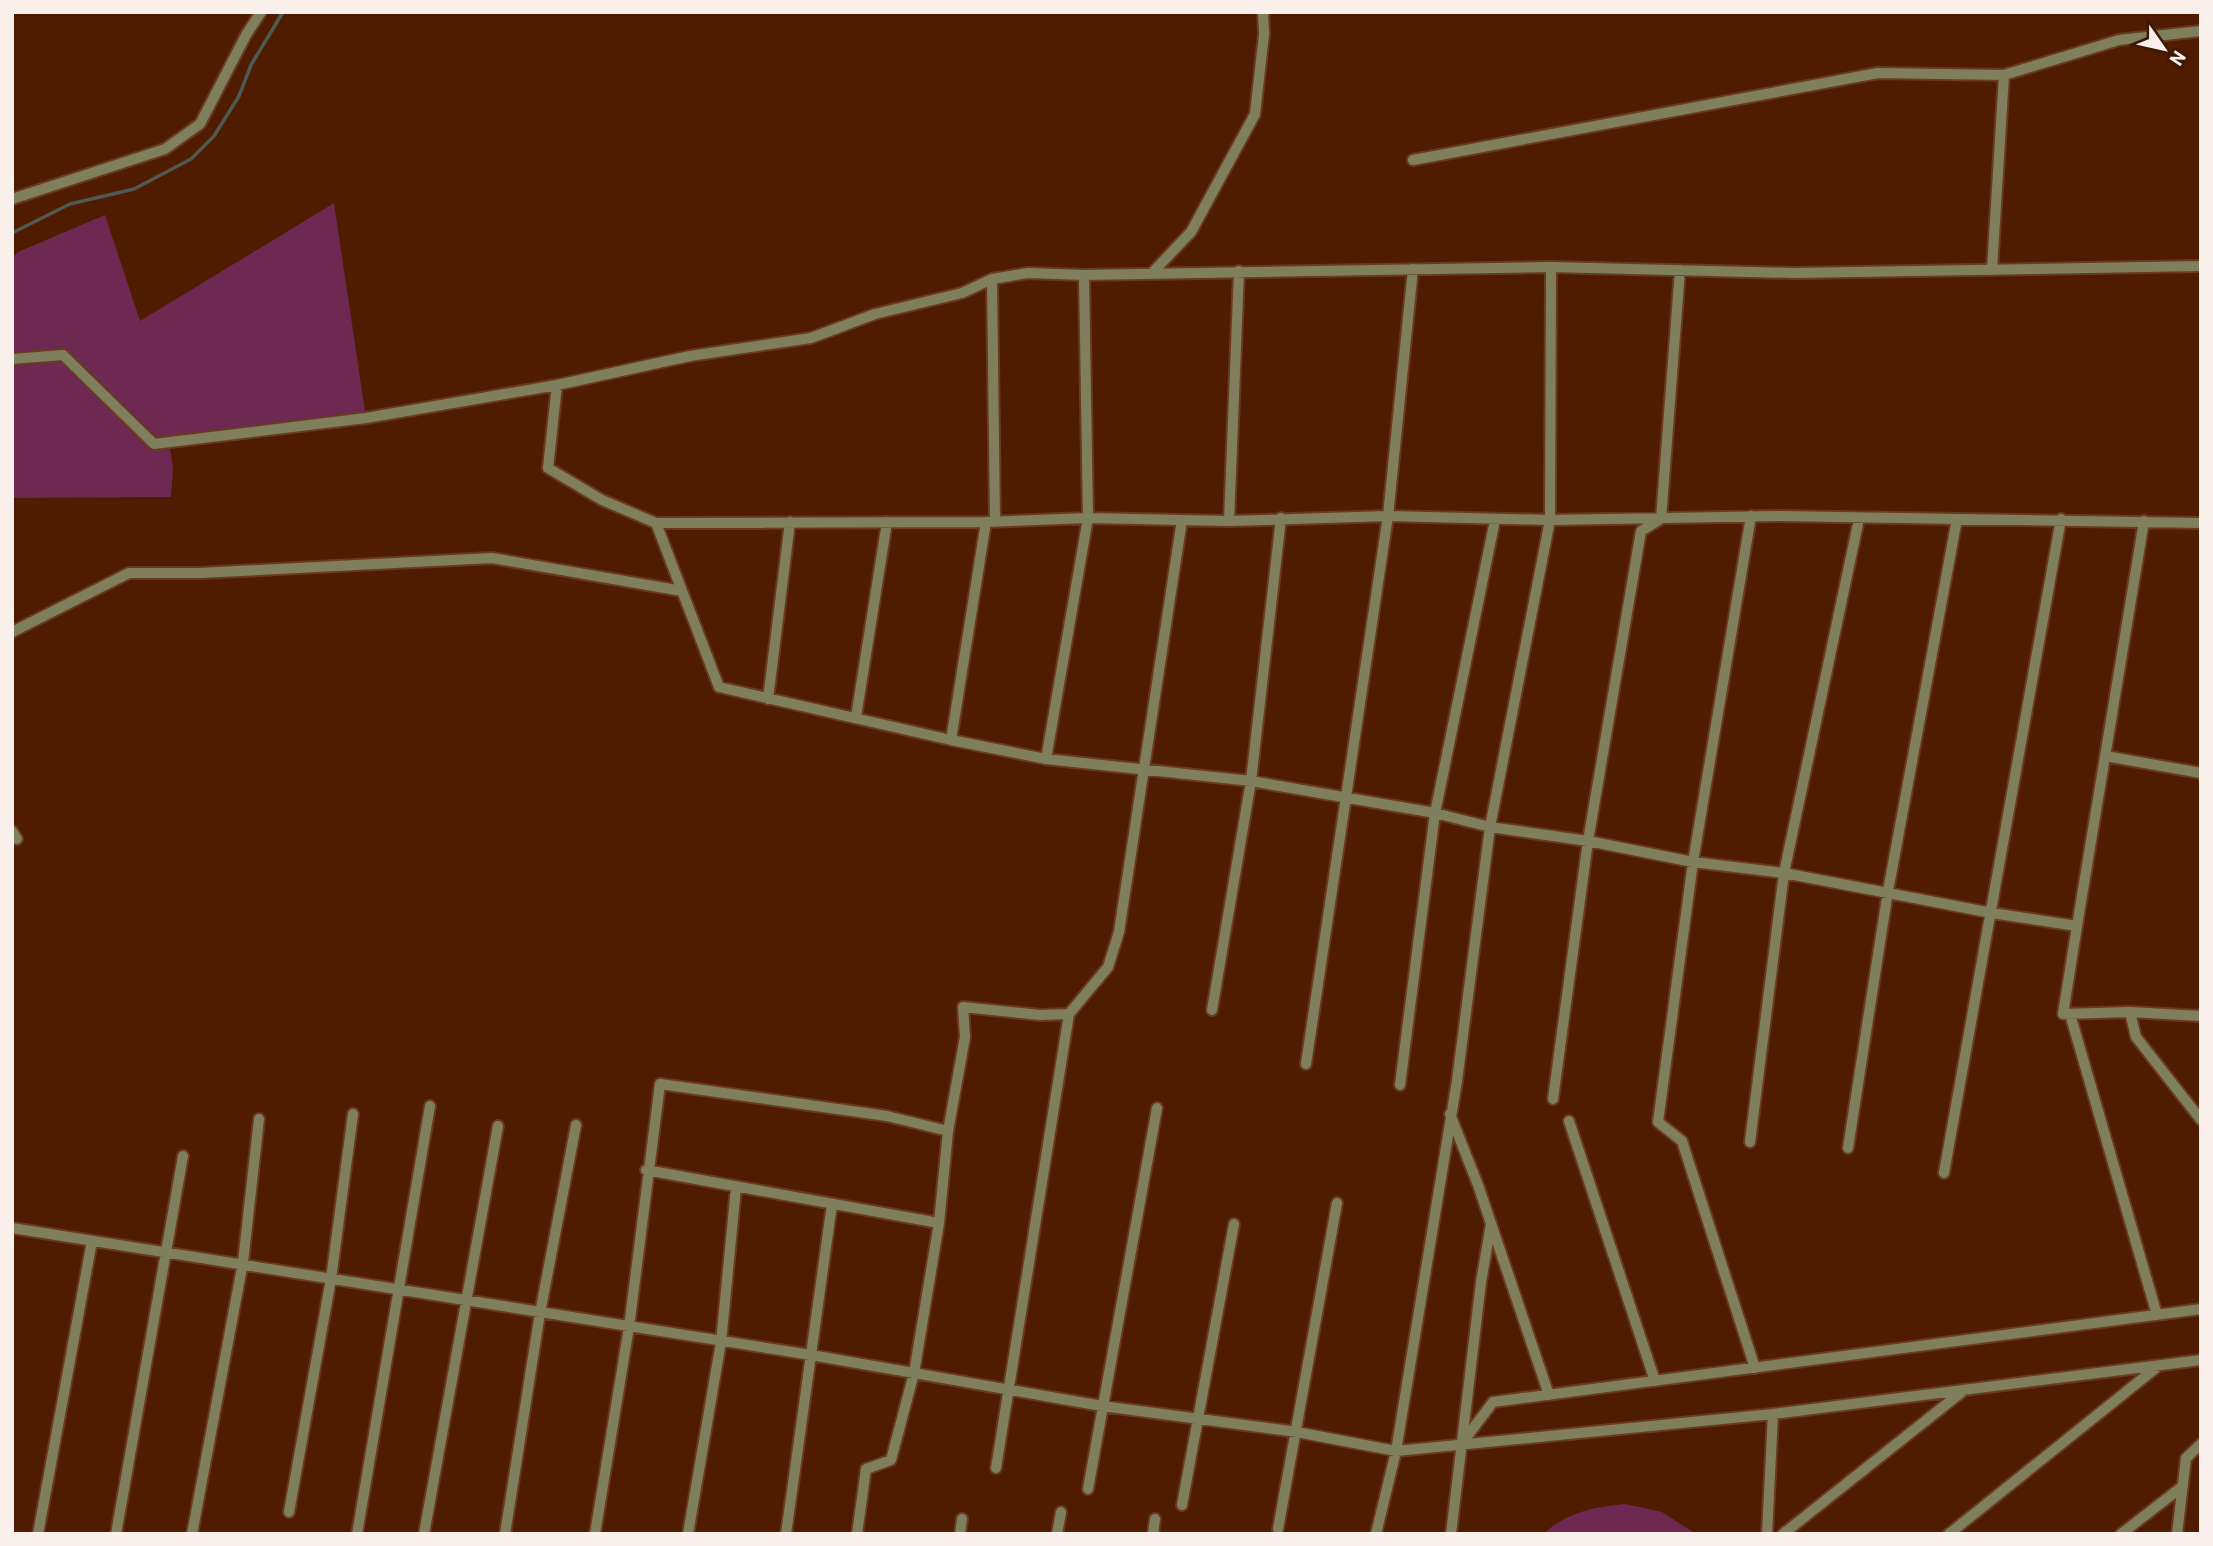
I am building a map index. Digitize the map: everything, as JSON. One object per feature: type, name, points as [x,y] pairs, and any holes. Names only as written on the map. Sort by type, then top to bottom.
[{"type":"street","points":[[12,199],[165,149],[200,124],[246,35],[261,12]]},
{"type":"street","points":[[1152,273],[1191,232],[1255,114],[1264,34],[1263,12]]},
{"type":"street","points":[[1413,160],[1878,73],[2004,75],[2119,40],[2201,31]]},
{"type":"street","points":[[1992,270],[2004,75]]},
{"type":"street","points":[[12,359],[63,355],[154,444],[366,418],[557,385],[691,356],[811,338],[875,314],[961,293],[992,279],[1028,273],[1084,275],[1551,267],[1795,273],[2201,266]]},
{"type":"street","points":[[1376,1534],[1396,1451],[1449,1111],[1457,1081],[1490,827],[1549,520],[1551,267]]},
{"type":"street","points":[[1306,1064],[1388,516],[1413,269]]},
{"type":"street","points":[[1661,519],[1680,270]]},
{"type":"street","points":[[1229,521],[1239,271]]},
{"type":"street","points":[[1046,759],[1088,517],[1084,275]]},
{"type":"street","points":[[951,740],[990,522],[992,279]]},
{"type":"street","points":[[557,385],[548,468],[603,500],[656,523],[990,522],[1088,517],[1229,521],[1388,516],[1495,520],[1751,516],[2201,523]]},
{"type":"street","points":[[1751,516],[1693,862],[1658,1122],[1682,1142],[1755,1368]]},
{"type":"street","points":[[1212,1010],[1251,781],[1281,518]]},
{"type":"street","points":[[1553,1099],[1588,841],[1641,531],[1661,519]]},
{"type":"street","points":[[1750,1142],[1784,873],[1859,519]]},
{"type":"street","points":[[1848,1148],[1888,891],[1957,519]]},
{"type":"street","points":[[1944,1173],[2062,519]]},
{"type":"street","points":[[996,1468],[1069,1014],[1108,967],[1119,932],[1182,520]]},
{"type":"street","points":[[1399,1085],[1435,813],[1495,520]]},
{"type":"street","points":[[2144,521],[2063,1014],[2130,1012],[2201,1016]]},
{"type":"street","points":[[768,699],[790,522]]},
{"type":"street","points":[[856,718],[887,522]]},
{"type":"street","points":[[656,523],[719,687],[1046,759],[1251,781],[1435,813],[1490,827],[1588,841],[1693,862],[1784,873],[1992,913],[2077,926]]},
{"type":"street","points":[[12,632],[129,573],[200,573],[492,558],[682,592]]},
{"type":"street","points":[[2105,756],[2201,772]]},
{"type":"street","points":[[857,1534],[866,1469],[891,1460],[914,1373],[939,1223],[948,1131],[965,1037],[963,1007],[1040,1015],[1069,1014]]},
{"type":"street","points":[[2130,1012],[2136,1037],[2201,1120]]},
{"type":"street","points":[[2070,1014],[2157,1315]]},
{"type":"street","points":[[595,1534],[629,1327],[646,1170],[660,1084],[887,1116],[948,1131]]},
{"type":"street","points":[[357,1534],[429,1106]]},
{"type":"street","points":[[1088,1489],[1157,1108]]},
{"type":"street","points":[[1449,1111],[1549,1395]]},
{"type":"street","points":[[289,1513],[331,1279],[353,1114]]},
{"type":"street","points":[[192,1534],[243,1262],[259,1118]]},
{"type":"street","points":[[1569,1121],[1655,1381]]},
{"type":"street","points":[[505,1534],[540,1313],[576,1125]]},
{"type":"street","points":[[424,1534],[498,1126]]},
{"type":"street","points":[[116,1534],[183,1156]]},
{"type":"street","points":[[646,1170],[939,1223]]},
{"type":"street","points":[[688,1534],[721,1342],[736,1188]]},
{"type":"street","points":[[1278,1529],[1337,1203]]},
{"type":"street","points":[[786,1534],[832,1204]]},
{"type":"street","points":[[1182,1505],[1234,1224]]},
{"type":"street","points":[[1451,1534],[1481,1282],[1491,1224]]},
{"type":"street","points":[[12,1229],[243,1262],[398,1290],[811,1355],[1007,1391],[1297,1432],[1396,1451],[1773,1414],[2201,1360]]},
{"type":"street","points":[[38,1534],[92,1241]]},
{"type":"street","points":[[1462,1443],[1493,1402],[2201,1309]]},
{"type":"street","points":[[1949,1534],[2159,1365]]},
{"type":"street","points":[[1783,1534],[1965,1390]]},
{"type":"street","points":[[1767,1534],[1773,1414]]},
{"type":"street","points":[[2177,1534],[2186,1458],[2201,1444]]},
{"type":"street","points":[[2121,1534],[2183,1486]]},
{"type":"street","points":[[1057,1534],[1060,1512]]},
{"type":"street","points":[[960,1534],[962,1519]]},
{"type":"street","points":[[1153,1534],[1155,1519]]},
{"type":"shaded area","points":[[334,203],[366,418],[168,436],[173,468],[171,497],[12,498],[12,258],[18,252],[105,215],[140,321]]},
{"type":"shaded area","points":[[1625,1504],[1662,1512],[1696,1534],[1543,1534],[1562,1520],[1581,1512]]},
{"type":"waterway","points":[[12,233],[70,204],[134,189],[191,159],[214,136],[239,96],[251,65],[283,12]]}]
